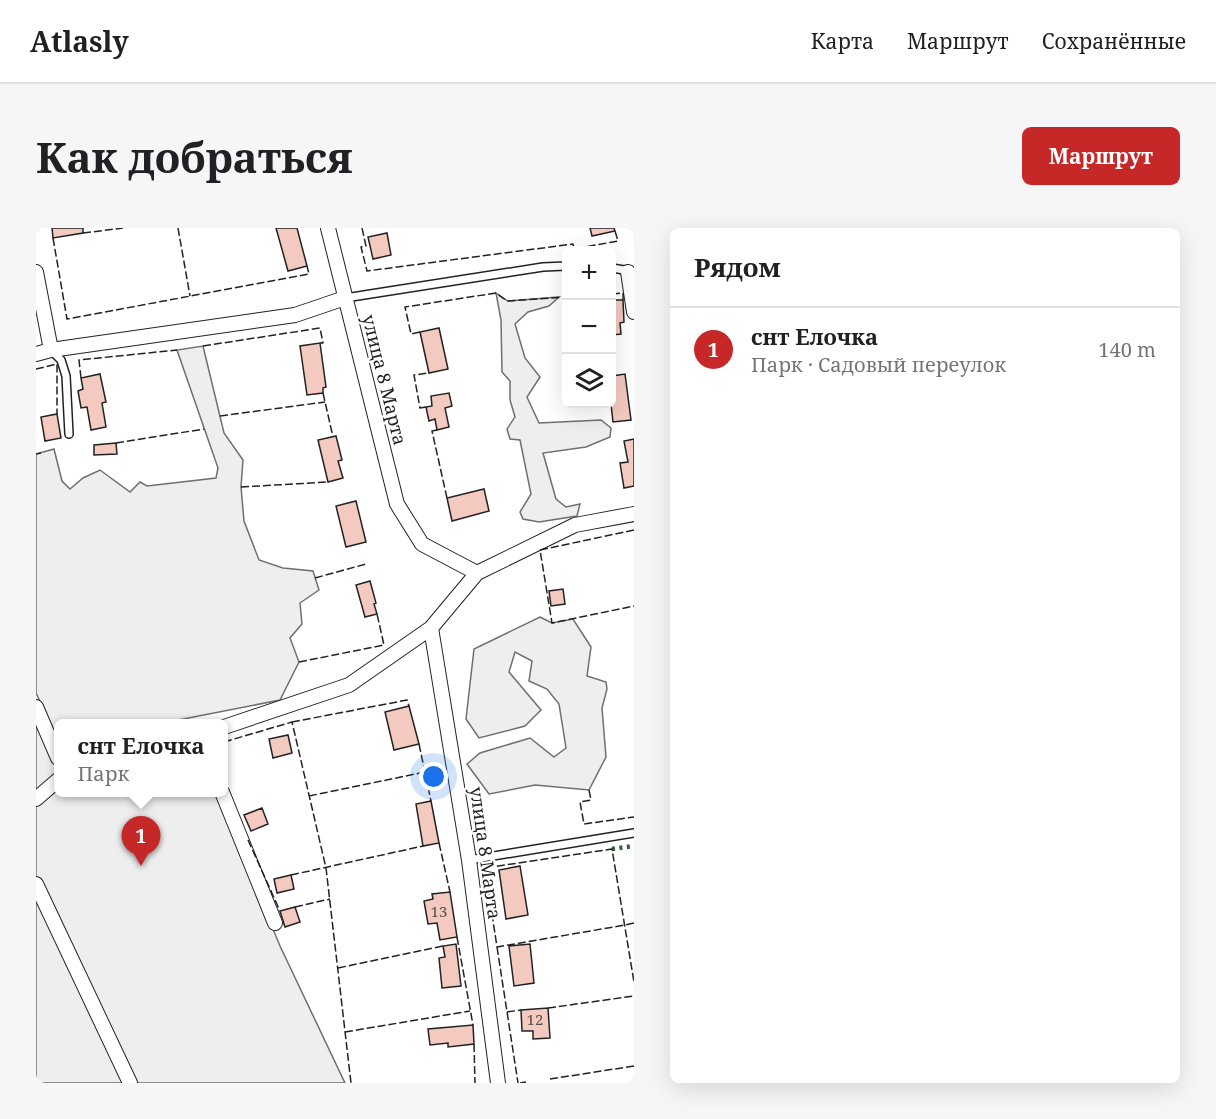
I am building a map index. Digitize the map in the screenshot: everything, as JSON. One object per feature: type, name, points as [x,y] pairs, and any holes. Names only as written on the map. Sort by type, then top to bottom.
[{"type":"street","name":"улица 8 Марта","points":[[328,228],[397,504],[422,544],[477,573]]},
{"type":"street","points":[[631,271],[634,312]]},
{"type":"street","points":[[36,272],[51,350]]},
{"type":"street","points":[[36,354],[295,315],[345,298]]},
{"type":"street","points":[[228,726],[349,685],[431,628],[477,573],[574,525],[634,514]]},
{"type":"street","name":"улица 8 Марта","points":[[431,628],[469,860],[498,1083]]},
{"type":"street","points":[[36,707],[54,749]]},
{"type":"street","points":[[36,799],[54,783]]},
{"type":"street","points":[[224,797],[275,923]]},
{"type":"street","points":[[36,884],[130,1083]]},
{"type":"lane","points":[[345,298],[543,267],[562,266]]},
{"type":"lane","points":[[616,269],[631,271]]},
{"type":"lane","points":[[51,350],[61,360],[66,376],[69,434]]},
{"type":"lane","points":[[469,860],[634,833]]},
{"type":"shaded area","points":[[496,293],[508,301],[559,297],[549,306],[528,312],[515,324],[525,358],[540,377],[527,397],[539,423],[601,420],[611,428],[610,437],[586,447],[543,453],[556,499],[566,507],[580,504],[577,516],[539,522],[523,519],[520,512],[531,494],[520,440],[510,439],[507,429],[515,417],[510,400],[510,381],[502,372],[501,320]]},
{"type":"shaded area","points":[[203,346],[224,433],[243,460],[241,487],[244,521],[259,560],[283,568],[313,571],[319,590],[300,603],[302,624],[290,638],[299,662],[280,700],[183,719],[54,719],[54,731],[36,693],[36,454],[54,449],[62,481],[70,489],[83,478],[100,470],[130,492],[140,482],[147,486],[216,478],[218,468],[177,350]]},
{"type":"shaded area","points":[[540,617],[552,623],[573,619],[591,647],[587,676],[606,682],[607,689],[602,708],[606,757],[589,790],[535,785],[489,794],[467,764],[480,753],[530,738],[554,757],[566,748],[559,704],[547,689],[529,681],[532,661],[515,652],[509,672],[541,710],[525,726],[479,738],[466,719],[474,649]]},
{"type":"shaded area","points":[[36,717],[54,760],[54,797],[219,797],[280,946],[345,1083],[36,1083]]},
{"type":"building","points":[[52,228],[83,228],[83,233],[53,238]]},
{"type":"building","points":[[276,228],[297,228],[307,266],[288,271]]},
{"type":"building","points":[[590,228],[614,228],[615,231],[592,236]]},
{"type":"building","points":[[387,233],[391,255],[373,259],[368,237]]},
{"type":"building","points":[[616,300],[623,300],[624,322],[620,323],[621,334],[616,335]]},
{"type":"building","points":[[439,328],[448,369],[429,373],[420,332]]},
{"type":"building","points":[[320,343],[326,387],[323,388],[323,393],[307,395],[300,346]]},
{"type":"building","points":[[100,374],[106,402],[102,403],[106,427],[91,430],[87,407],[81,408],[78,391],[83,389],[81,378]]},
{"type":"building","points":[[625,374],[631,420],[613,422],[611,408],[616,408],[616,375]]},
{"type":"building","points":[[449,393],[452,406],[445,408],[449,427],[437,430],[435,419],[429,421],[426,407],[432,406],[431,396]]},
{"type":"building","points":[[57,414],[61,438],[45,441],[41,417]]},
{"type":"building","points":[[336,436],[342,460],[338,461],[343,478],[328,482],[318,440]]},
{"type":"building","points":[[634,439],[634,486],[624,488],[620,463],[628,462],[624,441]]},
{"type":"building","points":[[116,443],[117,454],[94,455],[94,445]]},
{"type":"building","points":[[484,489],[489,511],[452,521],[447,498]]},
{"type":"building","points":[[356,501],[366,542],[346,547],[336,506]]},
{"type":"building","points":[[370,581],[377,614],[365,617],[356,585]]},
{"type":"building","points":[[563,589],[565,604],[551,606],[549,591]]},
{"type":"building","points":[[409,706],[419,744],[394,750],[385,712]]},
{"type":"building","points":[[288,735],[292,753],[273,758],[269,739]]},
{"type":"building","points":[[431,801],[439,843],[423,846],[416,804]]},
{"type":"building","points":[[262,808],[268,824],[251,831],[244,815]]},
{"type":"building","points":[[520,866],[528,915],[506,919],[499,870]]},
{"type":"building","points":[[291,875],[294,889],[277,893],[274,879]]},
{"type":"building","points":[[450,892],[457,937],[440,940],[437,923],[428,924],[424,901],[433,899],[432,894]]},
{"type":"building","points":[[295,907],[300,922],[285,927],[280,911]]},
{"type":"building","points":[[456,944],[461,986],[442,988],[439,958],[445,957],[443,946]]},
{"type":"building","points":[[530,944],[534,983],[514,986],[509,946]]},
{"type":"building","points":[[548,1008],[550,1038],[533,1039],[533,1031],[522,1031],[521,1010]]},
{"type":"building","points":[[473,1025],[474,1044],[448,1047],[448,1043],[430,1045],[428,1029]]},
{"type":"hedge","points":[[612,849],[634,846]]},
{"type":"fence","points":[[83,233],[123,228]]},
{"type":"fence","points":[[178,228],[190,296]]},
{"type":"fence","points":[[362,228],[366,246],[361,247],[367,271],[573,244],[574,249],[618,241],[615,231]]},
{"type":"fence","points":[[53,238],[67,319],[309,274],[307,266]]},
{"type":"fence","points":[[420,332],[411,334],[405,307],[496,293],[507,301],[562,297]]},
{"type":"fence","points":[[616,294],[623,293],[623,300]]},
{"type":"fence","points":[[203,346],[320,328],[323,343],[320,343]]},
{"type":"fence","points":[[81,378],[79,360],[177,350]]},
{"type":"fence","points":[[36,369],[57,364],[57,414]]},
{"type":"fence","points":[[426,407],[420,408],[414,375],[429,373]]},
{"type":"fence","points":[[323,393],[333,437]]},
{"type":"fence","points":[[220,416],[325,402]]},
{"type":"fence","points":[[116,443],[204,429]]},
{"type":"fence","points":[[437,430],[432,431],[447,498]]},
{"type":"fence","points":[[36,454],[41,453]]},
{"type":"fence","points":[[241,487],[328,482]]},
{"type":"fence","points":[[634,530],[540,550],[552,623],[634,606]]},
{"type":"fence","points":[[315,578],[366,564]]},
{"type":"fence","points":[[299,662],[384,645],[377,614]]},
{"type":"fence","points":[[292,722],[407,700],[409,706]]},
{"type":"fence","points":[[228,741],[292,722],[326,868],[351,1083]]},
{"type":"fence","points":[[419,744],[431,801]]},
{"type":"fence","points":[[309,796],[425,772]]},
{"type":"fence","points":[[589,790],[591,800],[580,802],[584,824],[634,817]]},
{"type":"fence","points":[[248,840],[280,911]]},
{"type":"fence","points":[[439,843],[450,892]]},
{"type":"fence","points":[[291,875],[423,846]]},
{"type":"fence","points":[[634,923],[625,925],[497,947],[485,868],[612,849],[634,982]]},
{"type":"fence","points":[[295,907],[330,899]]},
{"type":"fence","points":[[457,937],[473,1025]]},
{"type":"fence","points":[[338,968],[443,946]]},
{"type":"fence","points":[[497,947],[518,1083]]},
{"type":"fence","points":[[548,1008],[634,996]]},
{"type":"fence","points":[[507,1012],[521,1010]]},
{"type":"fence","points":[[345,1032],[470,1011]]},
{"type":"fence","points":[[474,1044],[475,1083]]},
{"type":"fence","points":[[550,1079],[634,1066]]},
{"type":"fence","points":[[520,1083],[526,1082]]},
{"type":"place","name":"снт Елочка","points":[[141,866]]}]
